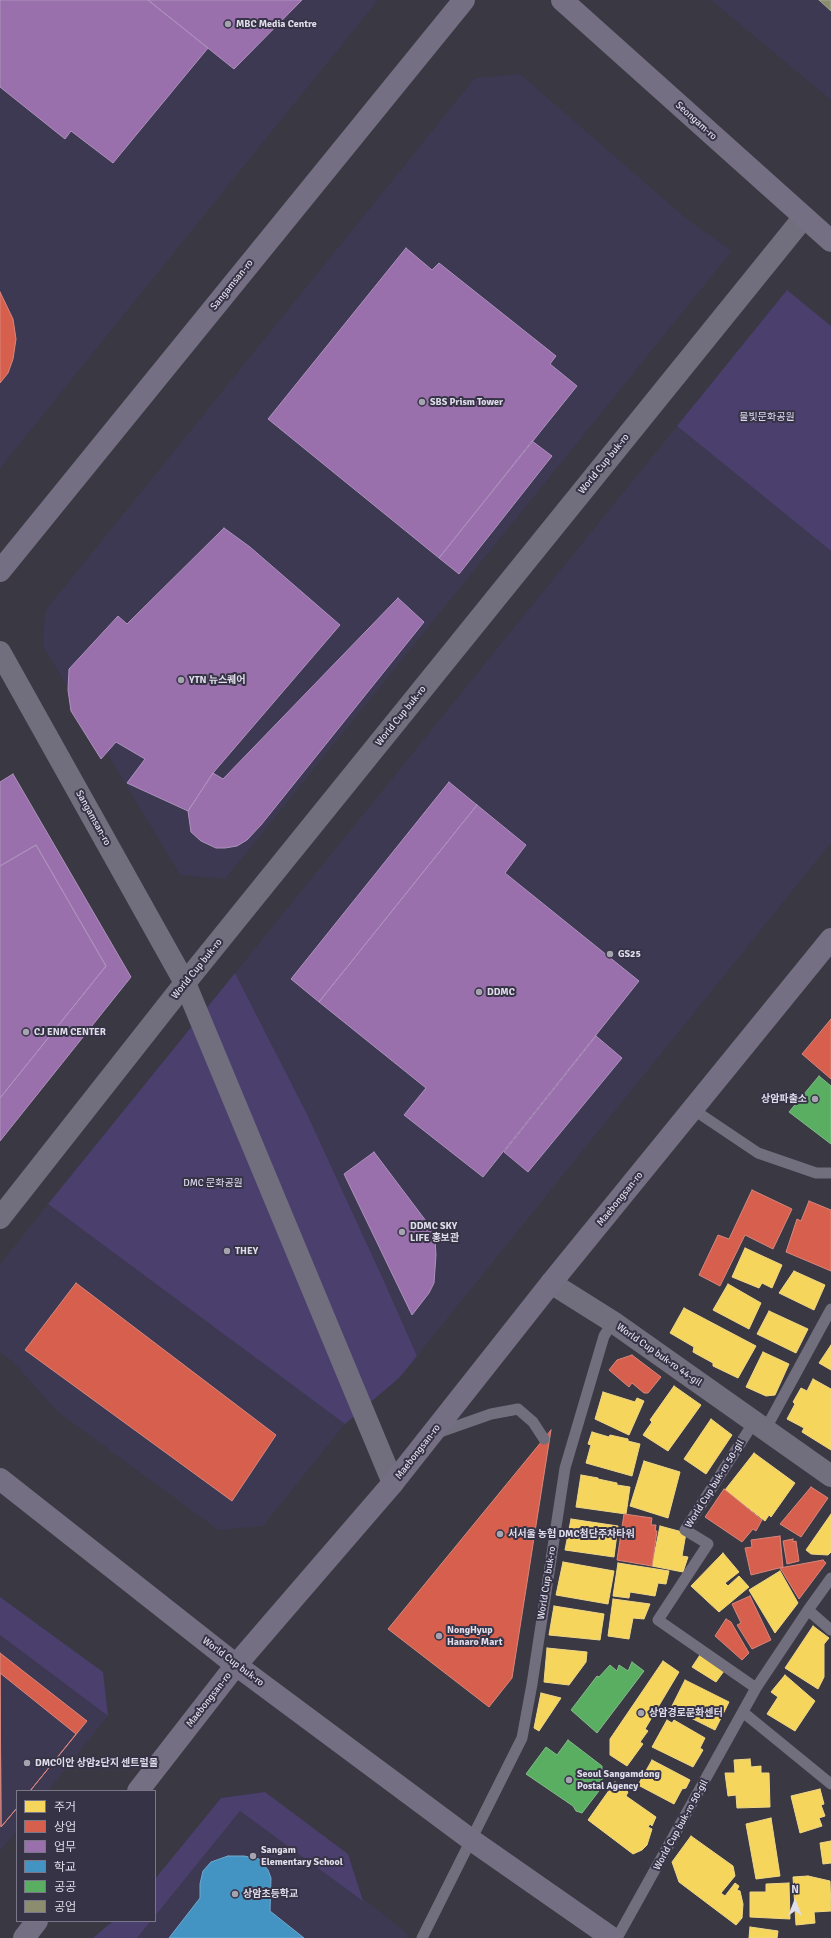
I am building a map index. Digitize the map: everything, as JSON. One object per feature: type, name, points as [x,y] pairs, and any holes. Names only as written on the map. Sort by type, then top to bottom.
[{"type":"main road","name":"Sangamsan-ro","points":[[0,571],[464,0]]},
{"type":"main road","name":"Seongam-ro","points":[[562,0],[831,241]]},
{"type":"main road","name":"Maebongsan-ro","points":[[139,1790],[236,1665],[393,1483],[551,1283],[694,1110],[831,939]]},
{"type":"main road","name":"World Cup buk-ro","points":[[0,1480],[236,1665],[470,1839],[612,1938]]},
{"type":"main road","points":[[24,1938],[36,1922]]},
{"type":"street","name":"World Cup buk-ro","points":[[0,1218],[186,983],[804,217]]},
{"type":"street","name":"Sangamsan-ro","points":[[0,652],[186,983],[393,1483]]},
{"type":"street","name":"World Cup buk-ro 44-gil","points":[[551,1283],[613,1322],[831,1476]]},
{"type":"lane","points":[[694,1110],[758,1152],[816,1173],[831,1173]]},
{"type":"lane","points":[[760,1426],[831,1309]]},
{"type":"lane","name":"World Cup buk-ro","points":[[422,1938],[470,1839],[522,1738],[532,1684],[565,1468],[604,1336],[613,1322]]},
{"type":"lane","points":[[431,1436],[491,1414],[518,1409],[533,1422],[544,1439]]},
{"type":"lane","name":"World Cup buk-ro 50-gil","points":[[756,1688],[658,1620],[708,1544],[685,1530],[760,1426]]},
{"type":"lane","name":"World Cup buk-ro 50-gil","points":[[617,1938],[756,1688],[831,1578]]},
{"type":"lane","points":[[808,1610],[831,1630]]},
{"type":"lane","points":[[744,1712],[831,1784]]},
{"type":"shaded area","points":[[0,0],[378,0],[0,468]]},
{"type":"shaded area","points":[[711,0],[831,0],[831,100]]},
{"type":"shaded area","points":[[520,74],[688,220],[732,251],[225,879],[180,875],[43,646],[45,611],[475,78]]},
{"type":"shaded area","points":[[677,426],[831,551],[831,843],[417,1356],[307,1114],[235,973]]},
{"type":"shaded area","points":[[48,1204],[345,1424],[263,1526],[218,1530],[58,1412],[13,1362],[0,1352],[0,1264]]},
{"type":"shaded area","name":"DMC이안 상암2단지 센트럴몰","points":[[0,1635],[108,1716],[49,1790],[16,1790],[16,1831],[0,1851]]},
{"type":"shaded area","name":"Sangam Elementary School","points":[[240,1811],[365,1900],[408,1934],[406,1938],[137,1938],[150,1922],[156,1922],[156,1915]]},
{"type":"green space","name":"물빛문화공원","points":[[787,290],[831,326],[831,551],[677,426]]},
{"type":"green space","name":"DMC 문화공원","points":[[235,973],[307,1114],[417,1356],[399,1378],[345,1424],[48,1204]]},
{"type":"green space","points":[[0,1597],[103,1672],[108,1716],[0,1635]]},
{"type":"green space","points":[[265,1792],[348,1854],[363,1901],[240,1811],[156,1915],[156,1878],[221,1798]]},
{"type":"green space","points":[[112,1922],[150,1922],[137,1938],[93,1938]]},
{"type":"building: 주거","points":[[745,1248],[782,1265],[772,1288],[762,1283],[759,1288],[732,1277]]},
{"type":"building: 주거","points":[[794,1271],[825,1285],[814,1310],[779,1293]]},
{"type":"building: 주거","points":[[728,1284],[761,1303],[749,1329],[713,1310]]},
{"type":"building: 주거","points":[[684,1308],[756,1346],[738,1378],[713,1366],[713,1363],[693,1352],[694,1347],[670,1333]]},
{"type":"building: 주거","points":[[769,1311],[808,1329],[796,1353],[757,1334]]},
{"type":"building: 주거","points":[[831,1345],[831,1370],[819,1363]]},
{"type":"building: 주거","points":[[763,1352],[789,1364],[775,1395],[766,1396],[746,1387]]},
{"type":"building: 주거","points":[[813,1379],[831,1389],[831,1450],[802,1432],[804,1428],[787,1419],[795,1404],[793,1402],[801,1388],[807,1391]]},
{"type":"building: 주거","points":[[674,1386],[701,1405],[668,1451],[643,1435],[652,1422],[650,1420]]},
{"type":"building: 주거","points":[[603,1392],[635,1402],[637,1398],[644,1401],[629,1435],[595,1419]]},
{"type":"building: 주거","points":[[711,1419],[732,1435],[706,1474],[684,1459]]},
{"type":"building: 주거","points":[[592,1432],[609,1437],[610,1435],[628,1439],[628,1441],[640,1444],[632,1476],[586,1463],[591,1445],[588,1444]]},
{"type":"building: 주거","points":[[754,1453],[795,1483],[771,1517],[769,1515],[765,1521],[725,1490]]},
{"type":"building: 주거","points":[[644,1461],[680,1472],[668,1518],[630,1506]]},
{"type":"building: 주거","points":[[581,1475],[630,1487],[626,1514],[576,1507]]},
{"type":"building: 주거","points":[[831,1514],[831,1552],[828,1555],[811,1554],[806,1550]]},
{"type":"building: 주거","points":[[571,1519],[618,1526],[614,1557],[565,1550]]},
{"type":"building: 주거","points":[[660,1526],[686,1533],[682,1556],[688,1557],[683,1572],[652,1566]]},
{"type":"building: 주거","points":[[723,1553],[739,1572],[725,1583],[728,1586],[739,1576],[749,1587],[719,1612],[691,1586]]},
{"type":"building: 주거","points":[[563,1562],[614,1571],[608,1604],[556,1595]]},
{"type":"building: 주거","points":[[618,1563],[669,1571],[666,1584],[658,1583],[655,1596],[630,1592],[629,1598],[613,1596]]},
{"type":"building: 주거","points":[[780,1571],[798,1603],[775,1633],[749,1590]]},
{"type":"building: 주거","points":[[613,1599],[650,1604],[644,1619],[633,1618],[629,1639],[608,1636]]},
{"type":"building: 주거","points":[[554,1606],[604,1614],[600,1640],[549,1635]]},
{"type":"building: 주거","points":[[813,1626],[829,1638],[824,1644],[824,1677],[818,1689],[785,1668]]},
{"type":"building: 주거","points":[[547,1648],[587,1652],[586,1662],[569,1685],[544,1682]]},
{"type":"building: 주거","points":[[700,1655],[724,1671],[716,1682],[692,1667]]},
{"type":"building: 주거","name":"상암경로문화센터","points":[[663,1661],[679,1672],[645,1729],[648,1731],[640,1742],[643,1744],[627,1766],[610,1755],[610,1739]]},
{"type":"building: 주거","points":[[785,1675],[815,1701],[795,1731],[767,1714],[778,1697],[771,1692]]},
{"type":"building: 주거","points":[[685,1680],[729,1702],[715,1730],[671,1708]]},
{"type":"building: 주거","points":[[541,1693],[561,1698],[539,1731],[534,1728]]},
{"type":"building: 주거","points":[[667,1720],[672,1723],[674,1720],[705,1738],[700,1748],[703,1750],[693,1767],[652,1747]]},
{"type":"building: 주거","points":[[750,1759],[751,1767],[761,1766],[761,1773],[769,1773],[770,1807],[737,1808],[736,1795],[728,1796],[725,1773],[735,1773],[734,1760]]},
{"type":"building: 주거","points":[[652,1760],[690,1780],[686,1788],[682,1789],[674,1804],[638,1785]]},
{"type":"building: 주거","points":[[615,1782],[628,1792],[626,1796],[656,1817],[652,1826],[650,1824],[648,1827],[652,1829],[647,1845],[642,1850],[633,1854],[588,1820]]},
{"type":"building: 주거","points":[[820,1789],[824,1804],[821,1805],[825,1816],[819,1818],[822,1826],[800,1833],[791,1796]]},
{"type":"building: 주거","points":[[771,1818],[780,1876],[756,1879],[746,1824]]},
{"type":"building: 주거","points":[[691,1836],[733,1866],[735,1876],[721,1893],[725,1896],[735,1883],[739,1886],[737,1890],[740,1891],[743,1904],[742,1918],[736,1925],[679,1882],[672,1862]]},
{"type":"building: 주거","points":[[831,1841],[831,1863],[823,1864],[820,1843]]},
{"type":"building: 주거","points":[[808,1876],[830,1881],[831,1911],[814,1912],[815,1923],[796,1925],[793,1877]]},
{"type":"building: 주거","points":[[789,1883],[790,1919],[750,1917],[750,1892],[766,1892],[766,1884]]},
{"type":"building: 주거","points":[[750,1927],[778,1931],[777,1938],[749,1938]]},
{"type":"building: 상업","points":[[0,292],[13,319],[16,339],[13,359],[8,373],[0,383]]},
{"type":"building: 상업","points":[[831,1019],[831,1079],[802,1054]]},
{"type":"building: 상업","points":[[752,1190],[792,1209],[773,1249],[745,1235],[720,1286],[699,1275],[718,1235],[729,1239]]},
{"type":"building: 상업","points":[[809,1201],[831,1210],[831,1271],[786,1252],[797,1219],[801,1221]]},
{"type":"building: 상업","points":[[76,1283],[276,1435],[232,1501],[25,1350]]},
{"type":"building: 상업","points":[[632,1355],[661,1377],[648,1393],[644,1393],[632,1383],[629,1387],[609,1370],[617,1360]]},
{"type":"building: 상업","name":"서서울 농협 DMC첨단주차타워","points":[[551,1430],[512,1678],[489,1707],[388,1629]]},
{"type":"building: 상업","points":[[811,1487],[828,1498],[801,1537],[780,1524]]},
{"type":"building: 상업","points":[[724,1489],[762,1520],[756,1531],[753,1529],[742,1542],[705,1517]]},
{"type":"building: 상업","points":[[624,1514],[652,1518],[651,1525],[656,1525],[655,1531],[657,1531],[652,1566],[617,1560]]},
{"type":"building: 상업","points":[[780,1536],[783,1567],[751,1575],[745,1548],[752,1547],[751,1540]]},
{"type":"building: 상업","points":[[793,1539],[793,1542],[796,1541],[799,1561],[787,1564],[783,1541]]},
{"type":"building: 상업","points":[[823,1560],[826,1563],[799,1599],[780,1568]]},
{"type":"building: 상업","points":[[750,1596],[771,1640],[752,1649],[737,1625],[741,1623],[732,1604]]},
{"type":"building: 상업","points":[[726,1619],[731,1622],[749,1653],[742,1660],[715,1636]]},
{"type":"building: 상업","name":"DMC이안 상암2단지 센트럴몰","points":[[0,1653],[87,1721],[31,1790],[16,1790],[16,1809],[1,1827]]},
{"type":"building: 상업","name":"DMC이안 상암2단지 센트럴몰","points":[[0,1673],[76,1734],[31,1790],[16,1790],[16,1809],[1,1827]]},
{"type":"building: 업무","points":[[0,0],[148,0],[208,48],[113,163],[71,131],[65,139],[0,87]]},
{"type":"building: 업무","name":"MBC Media Centre","points":[[148,0],[302,0],[234,69]]},
{"type":"building: 업무","name":"SBS Prism Tower","points":[[406,248],[432,270],[439,263],[556,356],[550,364],[577,386],[439,558],[268,419]]},
{"type":"building: 업무","points":[[532,441],[552,456],[459,574],[439,558]]},
{"type":"building: 업무","name":"YTN 뉴스퀘어","points":[[224,528],[250,547],[340,625],[213,773],[188,811],[127,783],[145,759],[116,742],[101,759],[71,711],[68,690],[69,669],[118,616],[127,624]]},
{"type":"building: 업무","points":[[398,598],[424,622],[261,825],[247,840],[237,846],[216,848],[201,841],[191,832],[188,811],[213,773],[223,779]]},
{"type":"building: 업무","points":[[13,774],[131,977],[0,1141],[0,1098],[106,966],[36,845],[0,866],[0,782]]},
{"type":"building: 업무","points":[[449,782],[477,805],[319,1002],[291,979]]},
{"type":"building: 업무","name":"DDMC","points":[[477,805],[526,845],[505,873],[639,981],[483,1177],[404,1115],[426,1088],[319,1002]]},
{"type":"building: 업무","name":"CJ ENM CENTER","points":[[36,845],[106,966],[0,1098],[0,866]]},
{"type":"building: 업무","points":[[596,1036],[622,1058],[528,1172],[504,1152]]},
{"type":"building: 업무","name":"DDMC SKY LIFE 홍보관","points":[[374,1152],[429,1225],[435,1240],[436,1255],[434,1283],[429,1293],[412,1315],[344,1174]]},
{"type":"building: 학교","name":"상암초등학교","points":[[228,1856],[244,1856],[259,1859],[268,1870],[271,1878],[270,1911],[304,1938],[169,1938],[200,1898],[200,1884],[203,1871],[211,1862]]},
{"type":"building: 공공","name":"상암파출소","points":[[819,1076],[831,1086],[831,1144],[789,1112]]},
{"type":"building: 공공","points":[[632,1662],[644,1671],[597,1733],[571,1710],[597,1676],[599,1677],[610,1665],[617,1671],[619,1665],[628,1671]]},
{"type":"building: 공공","name":"Seoul Sangamdong Postal Agency","points":[[568,1740],[602,1766],[602,1787],[582,1813],[576,1811],[573,1806],[526,1774],[546,1747],[557,1755]]},
{"type":"building: 공업","points":[[819,0],[831,0],[831,11]]},
{"type":"place","name":"MBC Media Centre","points":[[228,24]]},
{"type":"place","name":"SBS Prism Tower","points":[[422,402]]},
{"type":"place","name":"YTN 뉴스퀘어","points":[[181,680]]},
{"type":"place","name":"GS25","points":[[610,954]]},
{"type":"place","name":"DDMC","points":[[479,992]]},
{"type":"place","name":"CJ ENM CENTER","points":[[26,1032]]},
{"type":"place","name":"상암파출소","points":[[815,1099]]},
{"type":"place","name":"DDMC SKY LIFE 홍보관","points":[[402,1232]]},
{"type":"place","name":"THEY","points":[[227,1251]]},
{"type":"place","name":"서서울 농협 DMC첨단주차타워","points":[[500,1534]]},
{"type":"place","name":"NongHyup Hanaro Mart","points":[[439,1636]]},
{"type":"place","name":"상암경로문화센터","points":[[641,1713]]},
{"type":"place","name":"DMC이안 상암2단지 센트럴몰","points":[[27,1763]]},
{"type":"place","name":"Seoul Sangamdong Postal Agency","points":[[569,1780]]},
{"type":"place","name":"Sangam Elementary School","points":[[253,1856]]},
{"type":"place","name":"상암초등학교","points":[[235,1894]]}]
